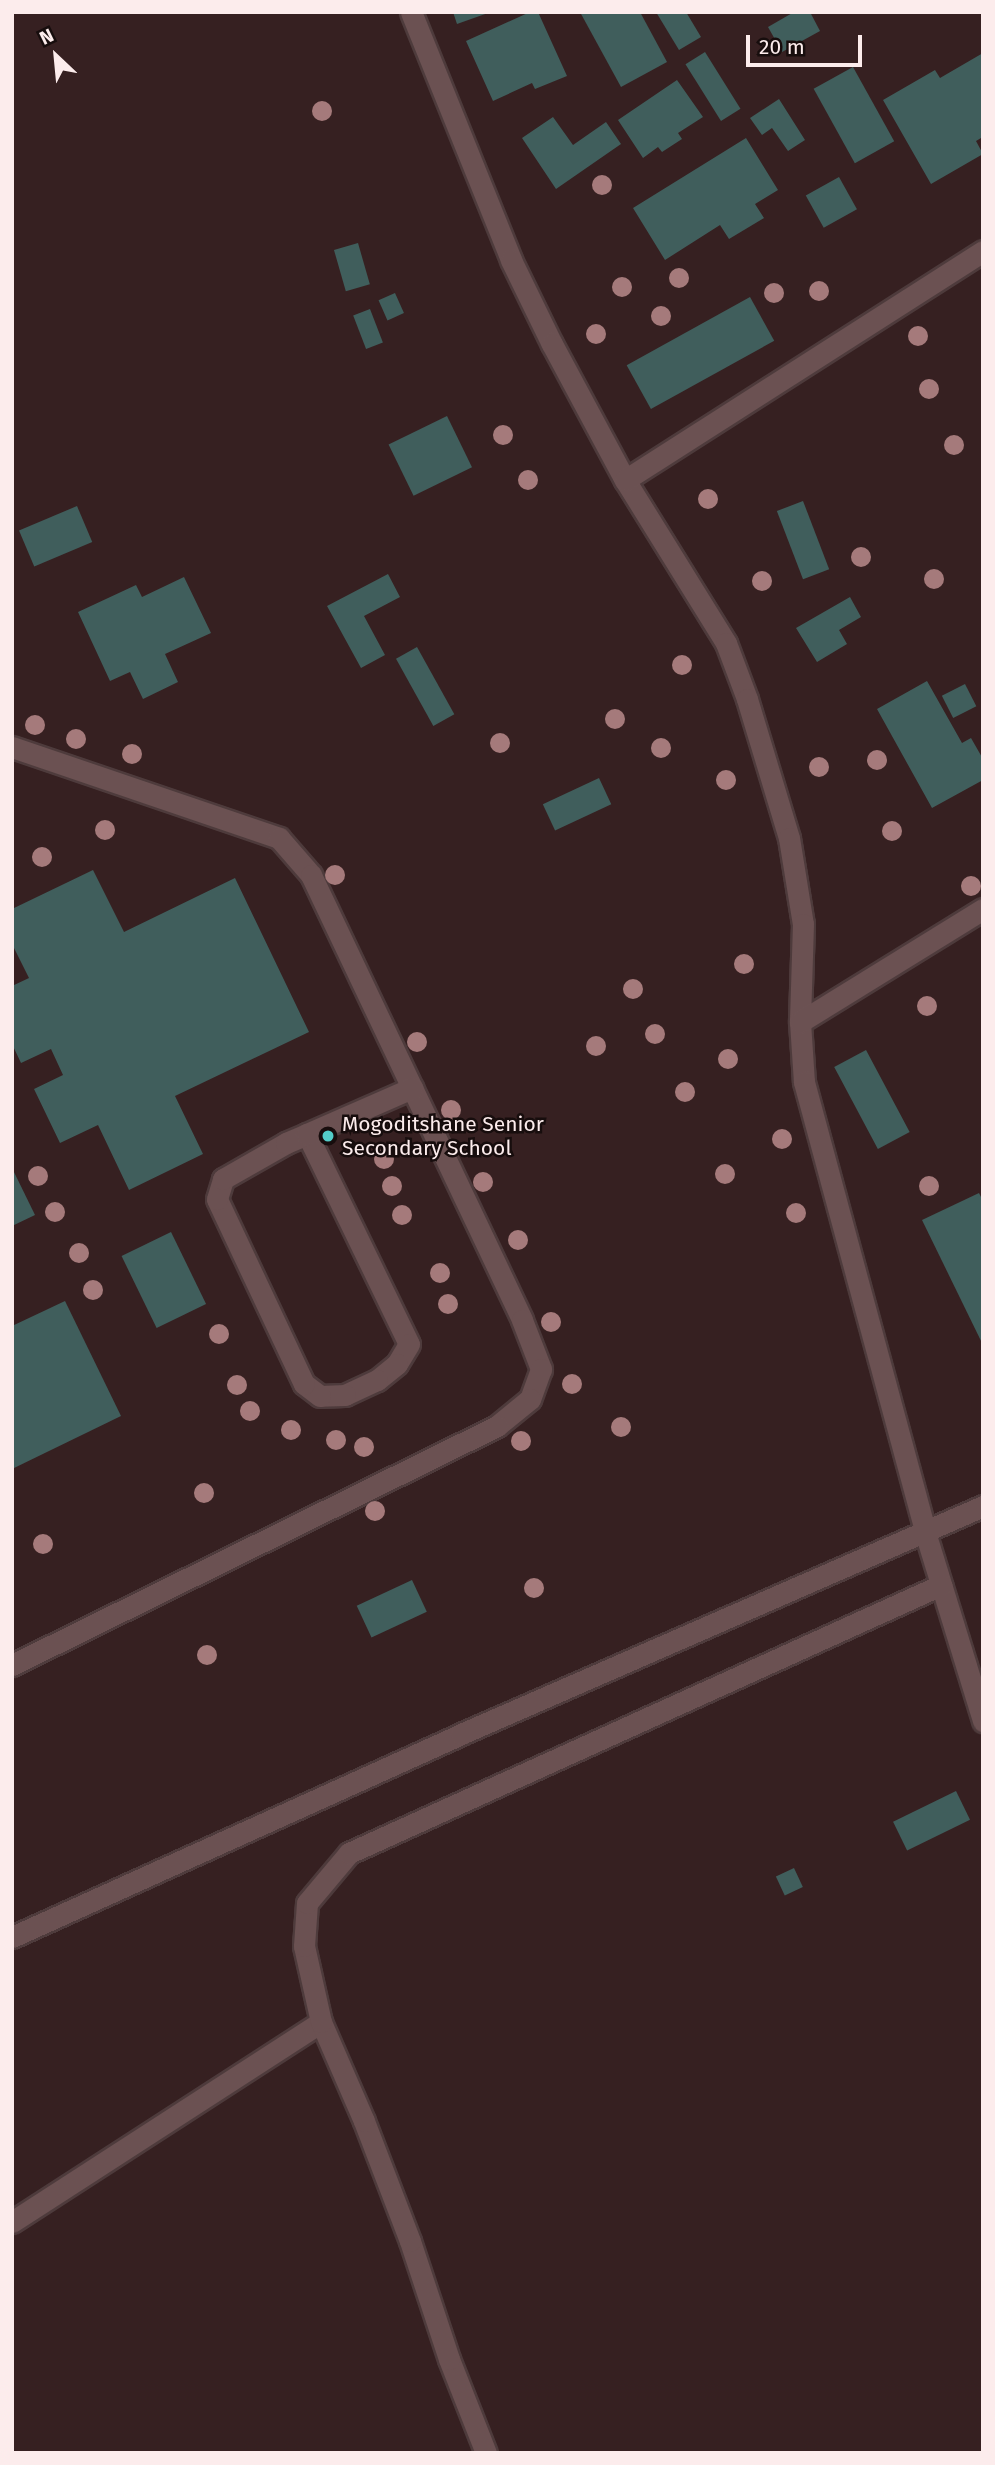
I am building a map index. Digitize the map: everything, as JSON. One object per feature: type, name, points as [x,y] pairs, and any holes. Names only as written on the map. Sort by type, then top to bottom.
[{"type":"street","points":[[411,12],[511,260],[552,344],[625,480],[726,643],[747,699],[791,850],[803,924],[800,1022],[804,1082],[925,1532],[983,1721]]},
{"type":"street","points":[[625,480],[983,251]]},
{"type":"street","points":[[12,747],[279,838],[311,875],[522,1320],[541,1369],[530,1399],[497,1426],[12,1665]]},
{"type":"street","points":[[800,1022],[983,909]]},
{"type":"street","points":[[307,1133],[409,1344],[397,1364],[377,1381],[345,1395],[320,1396],[304,1384],[217,1199],[223,1179],[307,1133],[412,1088]]},
{"type":"street","points":[[12,1937],[450,1739],[983,1506]]},
{"type":"street","points":[[486,2453],[449,2358],[411,2241],[364,2121],[321,2022],[304,1946],[307,1903],[349,1853],[941,1585]]},
{"type":"street","points":[[12,2221],[321,2022]]},
{"type":"building","points":[[453,12],[488,12],[488,13],[457,24]]},
{"type":"building","points":[[530,12],[538,12],[567,76],[535,89],[532,83],[493,101],[466,41]]},
{"type":"building","points":[[580,12],[640,12],[667,62],[621,87]]},
{"type":"building","points":[[656,12],[686,12],[701,37],[679,50]]},
{"type":"building","points":[[794,12],[810,12],[820,31],[782,52],[768,27]]},
{"type":"building","points":[[705,52],[741,109],[721,121],[685,64]]},
{"type":"building","points":[[983,53],[983,141],[981,138],[976,141],[983,154],[931,184],[883,100],[935,70],[940,78]]},
{"type":"building","points":[[853,67],[894,141],[855,163],[814,89]]},
{"type":"building","points":[[677,80],[703,117],[678,133],[682,139],[662,152],[658,147],[643,158],[618,120]]},
{"type":"building","points":[[779,99],[805,140],[788,151],[772,128],[762,135],[750,118]]},
{"type":"building","points":[[553,117],[573,145],[606,122],[621,144],[556,189],[522,138]]},
{"type":"building","points":[[746,138],[778,190],[755,204],[764,218],[729,239],[720,225],[665,260],[633,208]]},
{"type":"building","points":[[839,177],[857,209],[824,228],[806,195]]},
{"type":"building","points":[[358,243],[370,284],[346,291],[334,250]]},
{"type":"building","points":[[395,293],[404,313],[388,320],[379,300]]},
{"type":"building","points":[[750,297],[774,341],[651,409],[627,365]]},
{"type":"building","points":[[370,309],[383,343],[366,349],[353,315]]},
{"type":"building","points":[[447,416],[472,467],[414,496],[389,444]]},
{"type":"building","points":[[803,501],[829,569],[803,579],[777,511]]},
{"type":"building","points":[[77,506],[92,542],[34,567],[19,531]]},
{"type":"building","points":[[388,574],[400,597],[364,616],[385,655],[361,668],[327,606]]},
{"type":"building","points":[[184,577],[211,633],[165,654],[178,682],[143,699],[130,672],[110,681],[78,612],[136,585],[142,597]]},
{"type":"building","points":[[850,597],[861,617],[839,630],[847,644],[817,662],[796,628]]},
{"type":"building","points":[[417,647],[454,714],[433,726],[396,659]]},
{"type":"building","points":[[927,681],[962,743],[971,738],[983,759],[983,780],[932,808],[877,709]]},
{"type":"building","points":[[965,684],[976,706],[953,718],[942,696]]},
{"type":"building","points":[[599,778],[611,804],[555,830],[543,804]]},
{"type":"building","points":[[93,870],[124,932],[235,878],[309,1032],[175,1096],[203,1154],[129,1190],[98,1125],[60,1143],[34,1089],[63,1075],[51,1049],[21,1063],[12,1044],[12,986],[29,978],[12,944],[12,909]]},
{"type":"building","points":[[866,1050],[910,1132],[878,1149],[834,1067]]},
{"type":"building","points":[[12,1168],[35,1215],[12,1226]]},
{"type":"building","points":[[979,1193],[983,1201],[983,1345],[922,1220]]},
{"type":"building","points":[[171,1232],[206,1304],[157,1328],[122,1256]]},
{"type":"building","points":[[65,1301],[121,1416],[12,1469],[12,1326]]},
{"type":"building","points":[[412,1580],[427,1612],[372,1638],[357,1606]]},
{"type":"building","points":[[956,1791],[970,1820],[907,1850],[893,1822]]},
{"type":"building","points":[[794,1868],[803,1887],[785,1895],[776,1876]]},
{"type":"place","name":"Mogoditshane Senior Secondary School","points":[[328,1136]]}]
